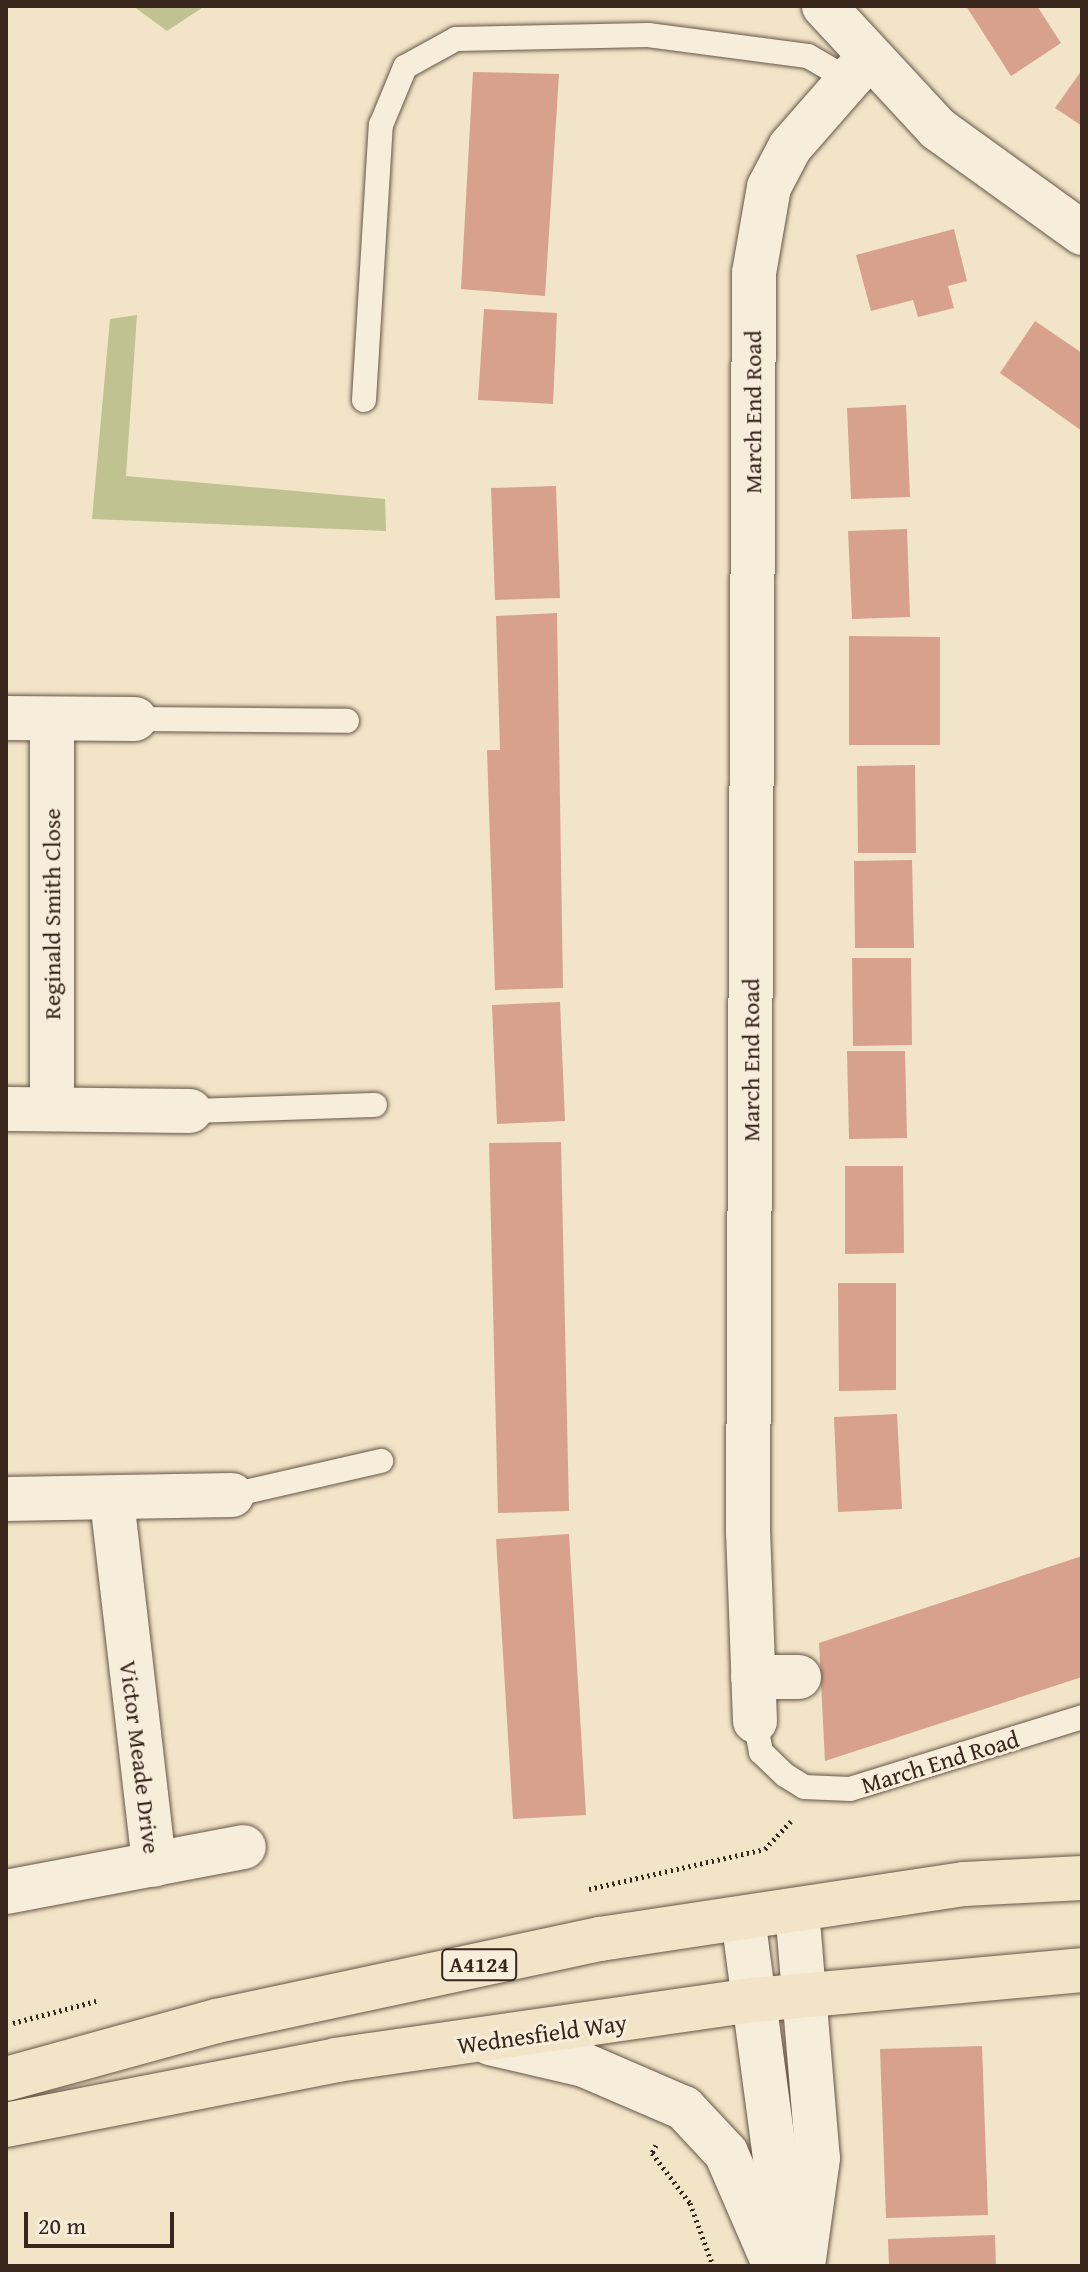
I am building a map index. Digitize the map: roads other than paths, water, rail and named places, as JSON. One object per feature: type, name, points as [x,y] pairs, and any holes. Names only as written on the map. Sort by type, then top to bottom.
[{"type":"main road","points":[[1030,1880],[1082,1857]]},
{"type":"main road","name":"A4124","points":[[6,2079],[233,2018],[600,1939],[1030,1880],[1082,1878]]},
{"type":"main road","name":"Wednesfield Way","points":[[6,2125],[336,2060],[490,2043],[754,2000],[1082,1970]]},
{"type":"street","points":[[824,6],[856,69],[1082,233]]},
{"type":"street","name":"March End Road","points":[[755,1721],[754,273],[769,187],[790,147],[856,69]]},
{"type":"street","points":[[6,718],[135,719]]},
{"type":"street","name":"Reginald Smith Close","points":[[52,719],[52,1108]]},
{"type":"street","points":[[6,1109],[190,1111]]},
{"type":"street","points":[[6,1499],[112,1500],[232,1495]]},
{"type":"street","name":"Victor Meade Drive","points":[[6,1892],[154,1865],[112,1500]]},
{"type":"street","points":[[753,1677],[799,1677]]},
{"type":"street","points":[[154,1865],[244,1847]]},
{"type":"street","points":[[797,1910],[807,1996],[818,2158],[803,2266]]},
{"type":"street","points":[[743,1918],[789,2266]]},
{"type":"street","points":[[490,2043],[584,2065],[684,2108],[726,2153],[775,2266]]},
{"type":"lane","points":[[364,400],[381,125],[405,67],[456,39],[648,35],[808,56],[856,69]]},
{"type":"lane","points":[[135,719],[347,721]]},
{"type":"lane","points":[[190,1111],[375,1105]]},
{"type":"lane","points":[[232,1495],[381,1461]]},
{"type":"lane","name":"March End Road","points":[[755,1721],[761,1752],[785,1775],[804,1787],[850,1789],[1082,1717]]}]
